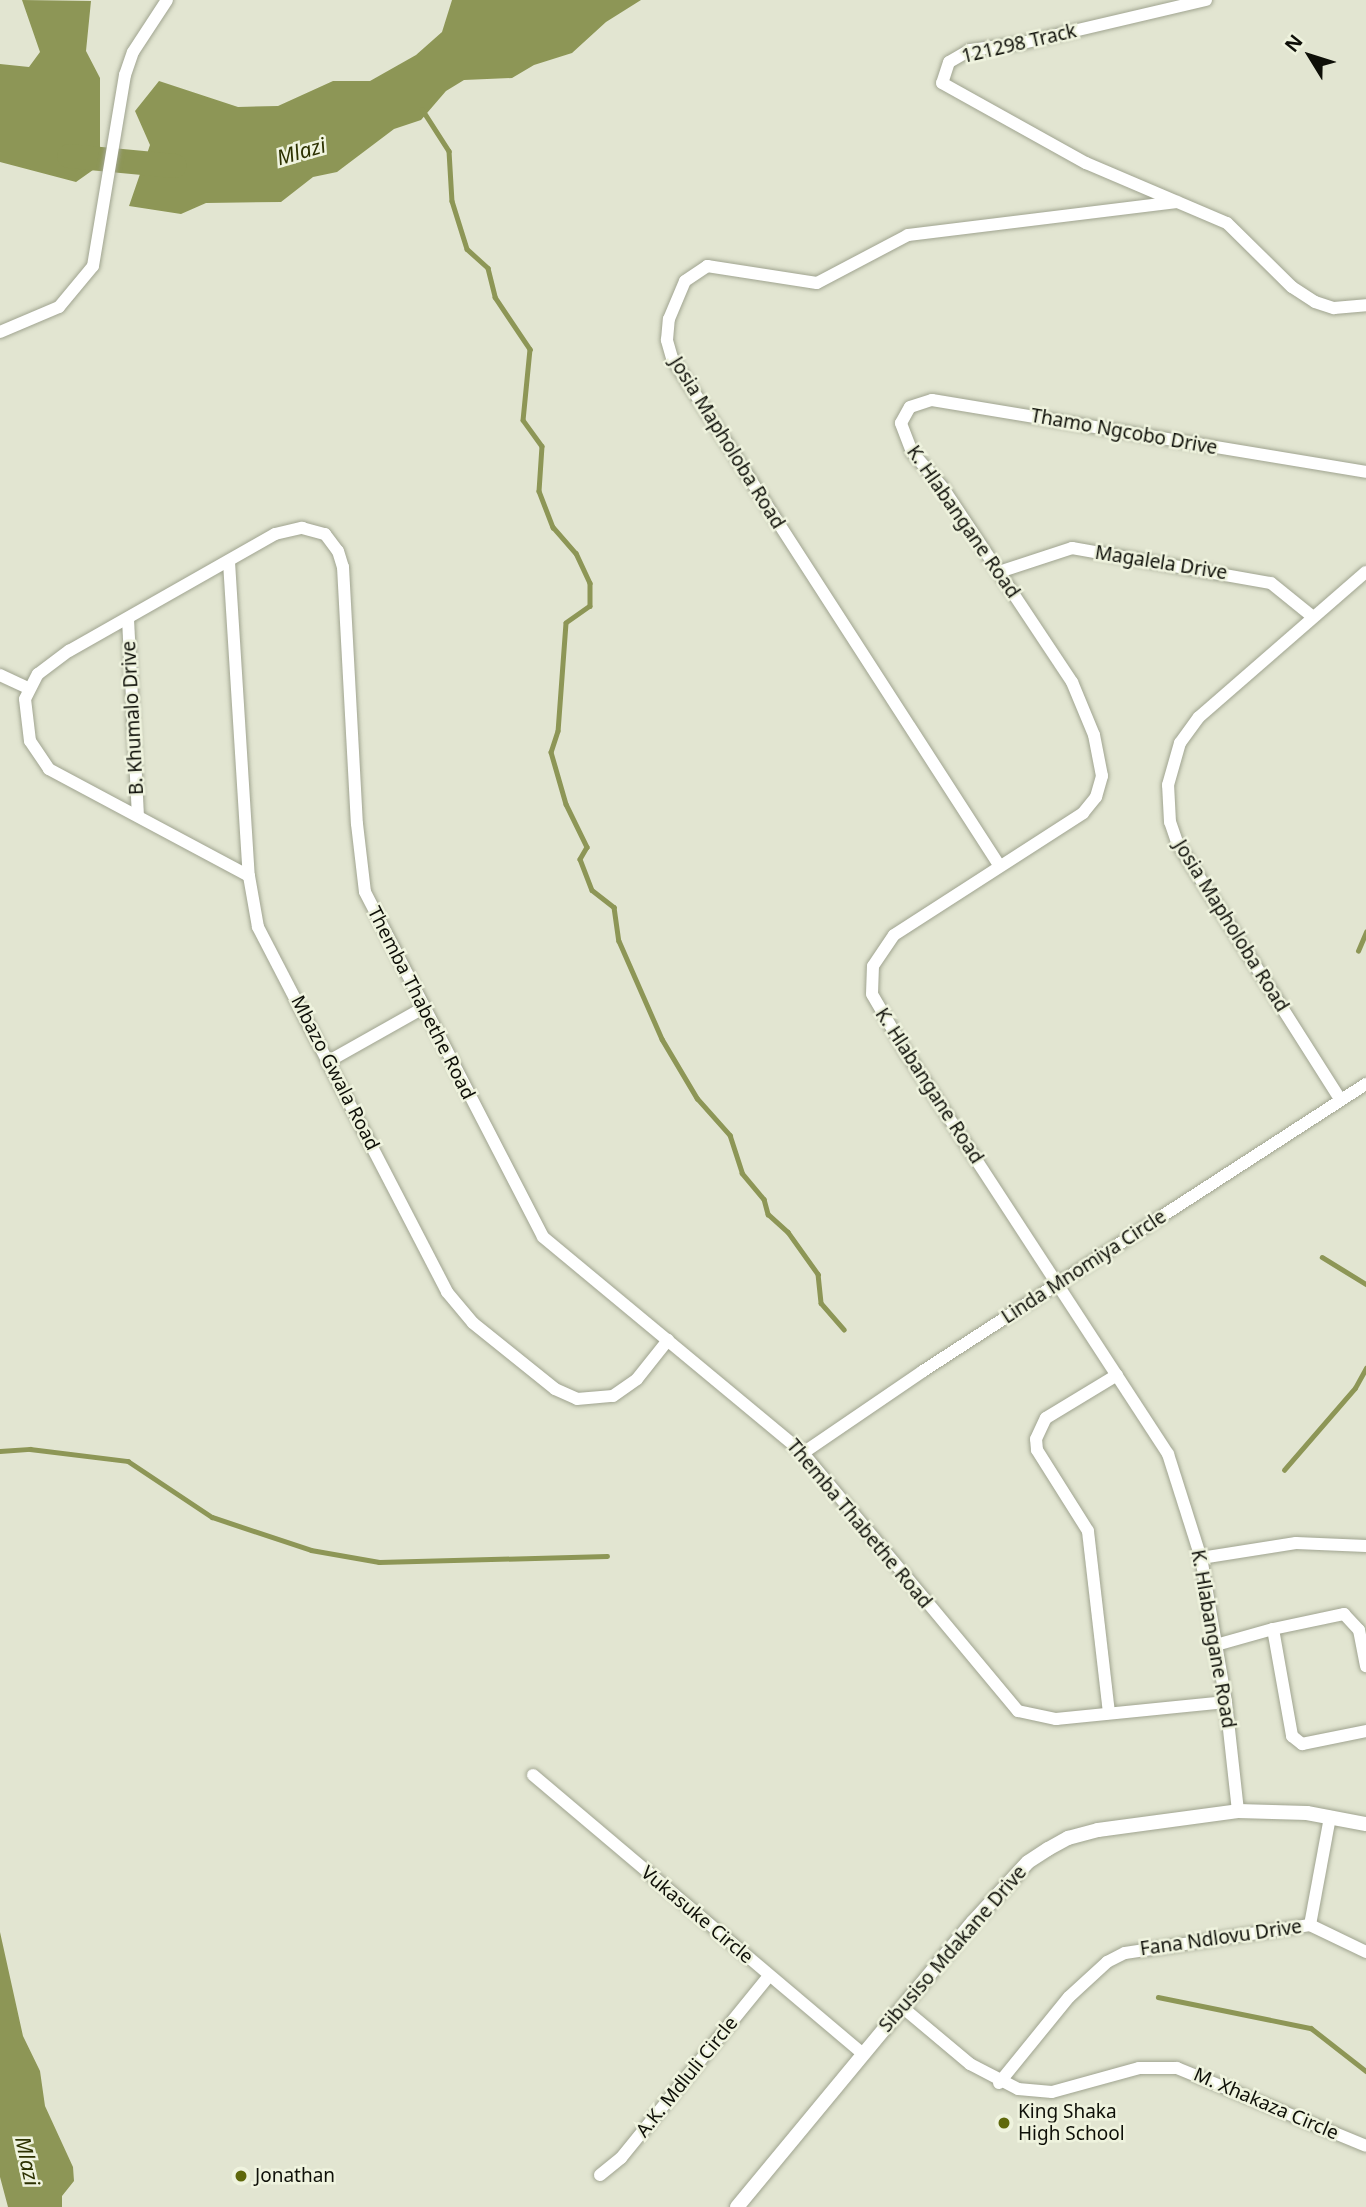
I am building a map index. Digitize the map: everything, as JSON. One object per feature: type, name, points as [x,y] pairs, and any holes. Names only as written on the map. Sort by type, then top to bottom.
[{"type":"street","points":[[0,332],[49,314],[78,288],[99,248],[103,198],[114,134],[133,52],[167,0]]},
{"type":"street","name":"121298 Track","points":[[1177,202],[1086,163],[944,87],[942,78],[948,62],[970,50],[1023,43],[1206,0]]},
{"type":"street","points":[[1177,202],[1233,227],[1301,295],[1334,308],[1366,304]]},
{"type":"street","name":"Josia Mapholoba Road","points":[[999,865],[672,358],[667,340],[668,318],[685,281],[707,266],[817,283],[908,235],[1177,202]]},
{"type":"street","name":"Thamo Ngcobo Drive","points":[[902,430],[907,409],[932,400],[1366,472]]},
{"type":"street","name":"K. Hlabangane Road","points":[[902,430],[912,452],[944,489],[1072,682],[1094,735],[1102,776],[1096,797],[1083,813],[894,935],[873,966],[872,994],[877,1009],[1168,1454],[1201,1558],[1226,1702],[1238,1811]]},
{"type":"street","name":"Themba Thabethe Road","points":[[28,688],[53,662],[275,534],[302,528],[324,534],[338,551],[348,618],[362,881],[423,1008],[539,1232],[559,1253],[803,1453],[1006,1701],[1038,1718],[1226,1702]]},
{"type":"street","name":"Magalela Drive","points":[[999,572],[1072,548],[1271,583],[1313,617]]},
{"type":"street","name":"Mbazo Gwala Road","points":[[229,562],[249,877],[258,927],[447,1292],[473,1323],[555,1390],[593,1401],[613,1396],[637,1379],[668,1340]]},
{"type":"street","name":"Josia Mapholoba Road","points":[[1340,1099],[1200,882],[1177,842],[1168,809],[1173,759],[1189,727],[1366,572]]},
{"type":"street","name":"B. Khumalo Drive","points":[[128,619],[138,816]]},
{"type":"street","points":[[0,675],[28,688],[26,730],[41,761],[65,779],[249,877]]},
{"type":"street","points":[[329,1061],[423,1008]]},
{"type":"street","name":"Linda Mnomiya Circle","points":[[803,1453],[1366,1084]]},
{"type":"street","points":[[1109,1713],[1088,1531],[1037,1450],[1036,1439],[1046,1418],[1117,1375]]},
{"type":"street","points":[[1201,1558],[1296,1544],[1366,1546]]},
{"type":"street","points":[[1216,1645],[1273,1629],[1344,1614],[1360,1630],[1366,1666]]},
{"type":"street","points":[[1273,1629],[1293,1736],[1302,1744],[1366,1731]]},
{"type":"street","name":"Vukasuke Circle","points":[[533,1774],[863,2054]]},
{"type":"street","name":"Sibusiso Mdakane Drive","points":[[737,2207],[1009,1881],[1058,1843],[1098,1830],[1238,1811],[1330,1817],[1366,1824]]},
{"type":"street","points":[[1310,1925],[1330,1817]]},
{"type":"street","name":"Fana Ndlovu Drive","points":[[999,2083],[1069,1997],[1107,1962],[1125,1953],[1310,1925],[1366,1952]]},
{"type":"street","name":"A.K. Mdluli Circle","points":[[600,2175],[621,2158],[769,1976]]},
{"type":"street","name":"M. Xhakaza Circle","points":[[902,2007],[999,2083],[1018,2090],[1052,2092],[1139,2068],[1177,2068],[1366,2146]]},
{"type":"water","points":[[22,0],[91,1],[86,51],[100,78],[100,165],[76,182],[0,162],[0,64],[29,67],[40,52]]},
{"type":"water","points":[[452,0],[641,0],[606,22],[572,53],[534,65],[512,78],[464,80],[446,91],[421,120],[394,129],[337,172],[313,177],[281,202],[206,203],[181,214],[129,206],[150,145],[135,111],[159,81],[238,107],[278,106],[333,81],[370,81],[416,55],[442,32]]},
{"type":"water","points":[[0,1932],[23,2036],[40,2071],[45,2106],[73,2167],[74,2181],[62,2196],[62,2207],[8,2207],[0,2177]]},
{"type":"waterway","points":[[422,109],[449,151],[452,201],[467,249],[488,268],[495,297],[530,349],[523,420],[542,446],[539,491],[553,527],[576,553],[590,583],[590,606],[566,623],[558,731],[551,752],[566,804],[587,847],[580,859],[592,890],[614,907],[619,941],[662,1039],[697,1098],[730,1135],[742,1173],[764,1199],[768,1214],[788,1232],[818,1274],[821,1303],[844,1329]]},
{"type":"waterway","name":"Mlazi","points":[[69,156],[175,166]]},
{"type":"waterway","points":[[1358,951],[1366,932]]},
{"type":"waterway","points":[[1322,1257],[1366,1284]]},
{"type":"waterway","points":[[1284,1470],[1355,1388],[1366,1368]]},
{"type":"waterway","points":[[0,1451],[30,1449],[128,1461],[212,1517],[311,1550],[379,1562],[607,1556]]},
{"type":"waterway","points":[[1158,1997],[1311,2028],[1366,2071]]},
{"type":"place","name":"King Shaka High School","points":[[1004,2123]]},
{"type":"place","name":"Jonathan","points":[[241,2176]]}]
